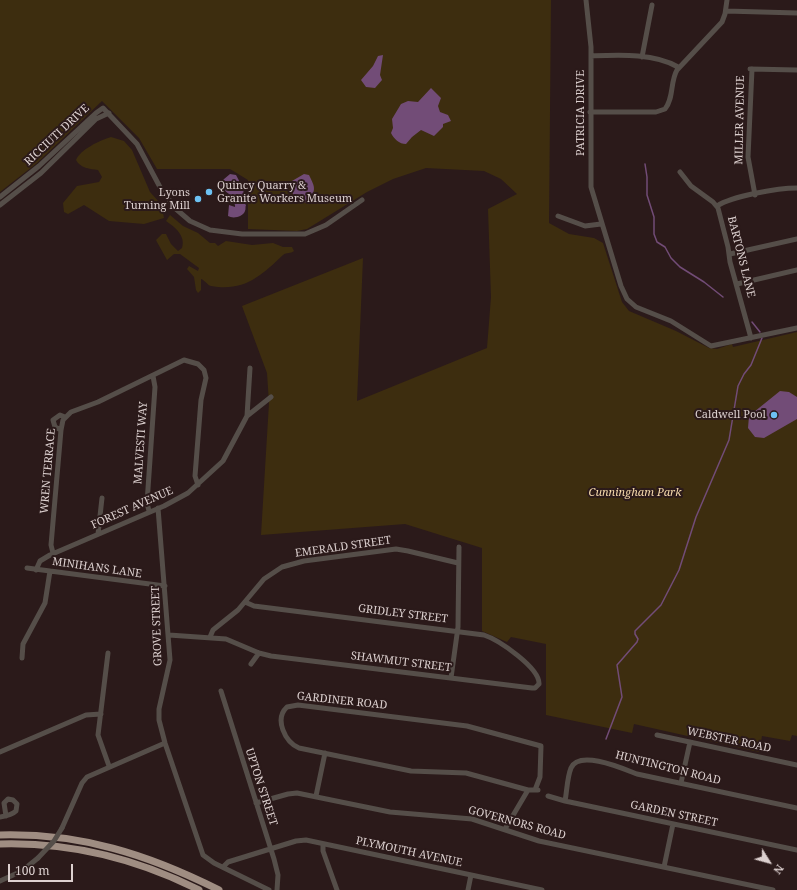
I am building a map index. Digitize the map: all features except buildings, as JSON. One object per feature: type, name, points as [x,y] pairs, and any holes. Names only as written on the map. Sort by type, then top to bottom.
[{"type":"highway","points":[[0,835],[56,837],[117,848],[168,866],[219,890]]},
{"type":"highway","points":[[0,839],[56,840],[108,850],[146,861],[210,890]]},
{"type":"highway","points":[[0,844],[52,846],[105,854],[157,870],[199,890]]},
{"type":"highway","points":[[0,848],[36,848],[89,855],[141,869],[191,890]]},
{"type":"street","name":"PATRICIA DRIVE","points":[[586,0],[591,56],[591,188],[621,286],[626,296],[633,305],[675,323],[711,346],[797,328]]},
{"type":"street","points":[[590,112],[663,111],[668,105],[673,78],[678,67],[720,25],[726,12],[726,0]]},
{"type":"street","points":[[642,57],[652,5]]},
{"type":"street","points":[[726,12],[797,13]]},
{"type":"street","points":[[591,56],[642,57],[667,62],[678,67]]},
{"type":"street","name":"MILLER AVENUE","points":[[755,195],[748,161],[750,69],[797,70]]},
{"type":"street","name":"RICCIUTI DRIVE","points":[[0,197],[40,166],[100,110],[104,108],[109,112],[96,119],[40,173],[0,205]]},
{"type":"street","points":[[109,112],[138,144],[160,189],[176,209],[190,221],[210,230],[242,234],[305,234],[326,225],[362,200]]},
{"type":"street","name":"BARTONS LANE","points":[[680,172],[693,189],[717,206],[752,338]]},
{"type":"street","points":[[717,206],[723,203],[755,195],[797,188]]},
{"type":"street","points":[[558,216],[585,226],[601,224]]},
{"type":"street","points":[[730,254],[797,239]]},
{"type":"street","points":[[737,284],[797,270]]},
{"type":"street","name":"WREN TERRACE","points":[[53,553],[51,545],[61,430],[65,417],[74,410],[95,404],[184,360],[196,362],[205,373],[206,381],[201,396],[195,476],[198,485]]},
{"type":"street","points":[[247,416],[250,368]]},
{"type":"street","name":"MALVESTI WAY","points":[[149,511],[147,503],[155,387],[153,376]]},
{"type":"street","name":"FOREST AVENUE","points":[[36,570],[40,561],[53,553],[158,508],[183,496],[198,485],[223,461],[247,416],[271,397]]},
{"type":"street","points":[[61,430],[55,427],[53,420],[60,415],[65,417]]},
{"type":"street","points":[[240,440],[241,429]]},
{"type":"street","points":[[98,534],[102,498]]},
{"type":"street","name":"GROVE STREET","points":[[158,508],[169,635],[170,666],[159,712],[159,720],[165,743],[203,855],[223,867]]},
{"type":"street","points":[[451,678],[458,631],[459,547]]},
{"type":"street","name":"EMERALD STREET","points":[[210,637],[213,630],[244,602],[267,576],[282,567],[299,561],[396,550],[408,550],[458,563]]},
{"type":"street","name":"MINIHANS LANE","points":[[26,568],[165,586]]},
{"type":"street","points":[[22,658],[24,644],[45,603],[50,572]]},
{"type":"street","name":"GRIDLEY STREET","points":[[244,602],[254,606],[488,636],[504,644],[536,674],[539,684]]},
{"type":"street","name":"SHAWMUT STREET","points":[[169,635],[210,637],[229,640],[258,653],[532,688],[539,684]]},
{"type":"street","points":[[108,653],[98,738],[108,766]]},
{"type":"street","points":[[251,664],[258,653]]},
{"type":"street","name":"UPTON STREET","points":[[221,691],[271,849],[277,872],[277,890]]},
{"type":"street","name":"GARDINER ROAD","points":[[298,705],[463,726],[541,746],[540,777],[537,790],[528,790],[466,773],[411,771],[325,753],[297,747],[288,740],[281,720],[282,713],[287,707],[298,705]]},
{"type":"street","points":[[0,752],[86,715],[101,714]]},
{"type":"street","name":"WEBSTER ROAD","points":[[657,735],[797,765]]},
{"type":"street","points":[[681,783],[690,742]]},
{"type":"street","points":[[0,881],[22,871],[51,845],[62,828],[83,781],[90,775],[108,766],[165,743]]},
{"type":"street","points":[[316,796],[325,753]]},
{"type":"street","name":"HUNTINGTON ROAD","points":[[565,801],[571,767],[580,759],[615,765],[637,774],[797,808]]},
{"type":"street","points":[[506,828],[528,790]]},
{"type":"street","name":"GOVERNORS ROAD","points":[[256,803],[291,793],[316,796],[390,812],[472,819],[506,828],[539,841],[773,890]]},
{"type":"street","name":"GARDEN STREET","points":[[548,796],[565,801],[797,850]]},
{"type":"street","points":[[13,799],[17,802],[18,808],[14,812],[3,817],[3,805],[7,800],[13,799]]},
{"type":"street","points":[[664,867],[673,824]]},
{"type":"street","name":"PLYMOUTH AVENUE","points":[[223,867],[228,862],[302,840],[542,890]]},
{"type":"street","points":[[323,844],[323,851],[337,890]]},
{"type":"street","points":[[223,867],[269,890]]},
{"type":"street","points":[[468,890],[471,875]]},
{"type":"green space","name":"Cunningham Park","points":[[0,0],[551,0],[549,223],[569,234],[594,238],[603,243],[622,302],[629,311],[676,331],[709,348],[717,349],[732,344],[733,347],[797,332],[797,736],[792,735],[790,741],[762,736],[759,752],[634,724],[632,733],[546,715],[546,644],[511,637],[507,642],[482,631],[482,548],[405,524],[261,535],[269,403],[267,373],[242,306],[363,258],[357,401],[487,348],[491,297],[488,209],[517,194],[501,179],[484,171],[426,168],[393,179],[367,192],[307,229],[297,231],[248,229],[248,180],[230,169],[157,169],[139,138],[102,101],[37,163],[0,192]]},
{"type":"green space","points":[[111,137],[124,141],[132,150],[150,192],[161,204],[164,218],[144,224],[109,221],[84,205],[68,214],[64,212],[63,203],[77,186],[99,182],[102,177],[98,170],[86,168],[80,165],[76,160],[78,156],[101,140]]},
{"type":"green space","points":[[170,215],[183,226],[198,233],[210,243],[215,243],[218,246],[226,241],[252,245],[273,243],[283,247],[292,247],[294,251],[283,255],[267,270],[251,281],[233,287],[211,286],[201,279],[201,290],[198,293],[196,290],[194,277],[187,269],[189,266],[198,271],[199,268],[180,254],[174,254],[167,260],[156,240],[162,234],[166,234],[171,244],[178,251],[182,248],[183,244],[179,232],[166,221]]},
{"type":"shaded area","points":[[383,55],[380,75],[382,80],[375,88],[366,87],[361,80],[373,66],[378,56]]},
{"type":"shaded area","points":[[431,88],[441,98],[438,106],[440,112],[448,115],[451,121],[443,124],[443,127],[434,136],[421,130],[406,144],[399,142],[391,133],[393,128],[392,119],[401,104],[408,101],[418,102]]},
{"type":"shaded area","points":[[230,174],[236,175],[247,200],[244,213],[235,217],[228,216],[229,205],[235,207],[229,194],[217,185]]},
{"type":"shaded area","points":[[304,174],[309,175],[314,187],[312,195],[307,203],[298,200],[294,196],[292,190],[292,181]]},
{"type":"shaded area","name":"Caldwell Pool","points":[[780,391],[789,392],[797,397],[797,419],[764,438],[755,437],[748,428],[749,416]]},
{"type":"waterway","points":[[645,164],[647,195],[654,217],[654,234],[657,242],[665,247],[671,258],[680,267],[704,282],[723,297]]},
{"type":"waterway","points":[[752,322],[760,332]]},
{"type":"waterway","points":[[606,739],[622,697],[617,665],[637,642],[638,639],[635,631],[661,605],[679,570],[696,517],[729,440],[738,386],[744,374],[751,365],[762,338]]},
{"type":"place","name":"Quincy Quarry & Granite Workers Museum","points":[[209,192]]},
{"type":"place","name":"Lyons Turning Mill","points":[[198,199]]},
{"type":"place","name":"Caldwell Pool","points":[[774,415]]}]
